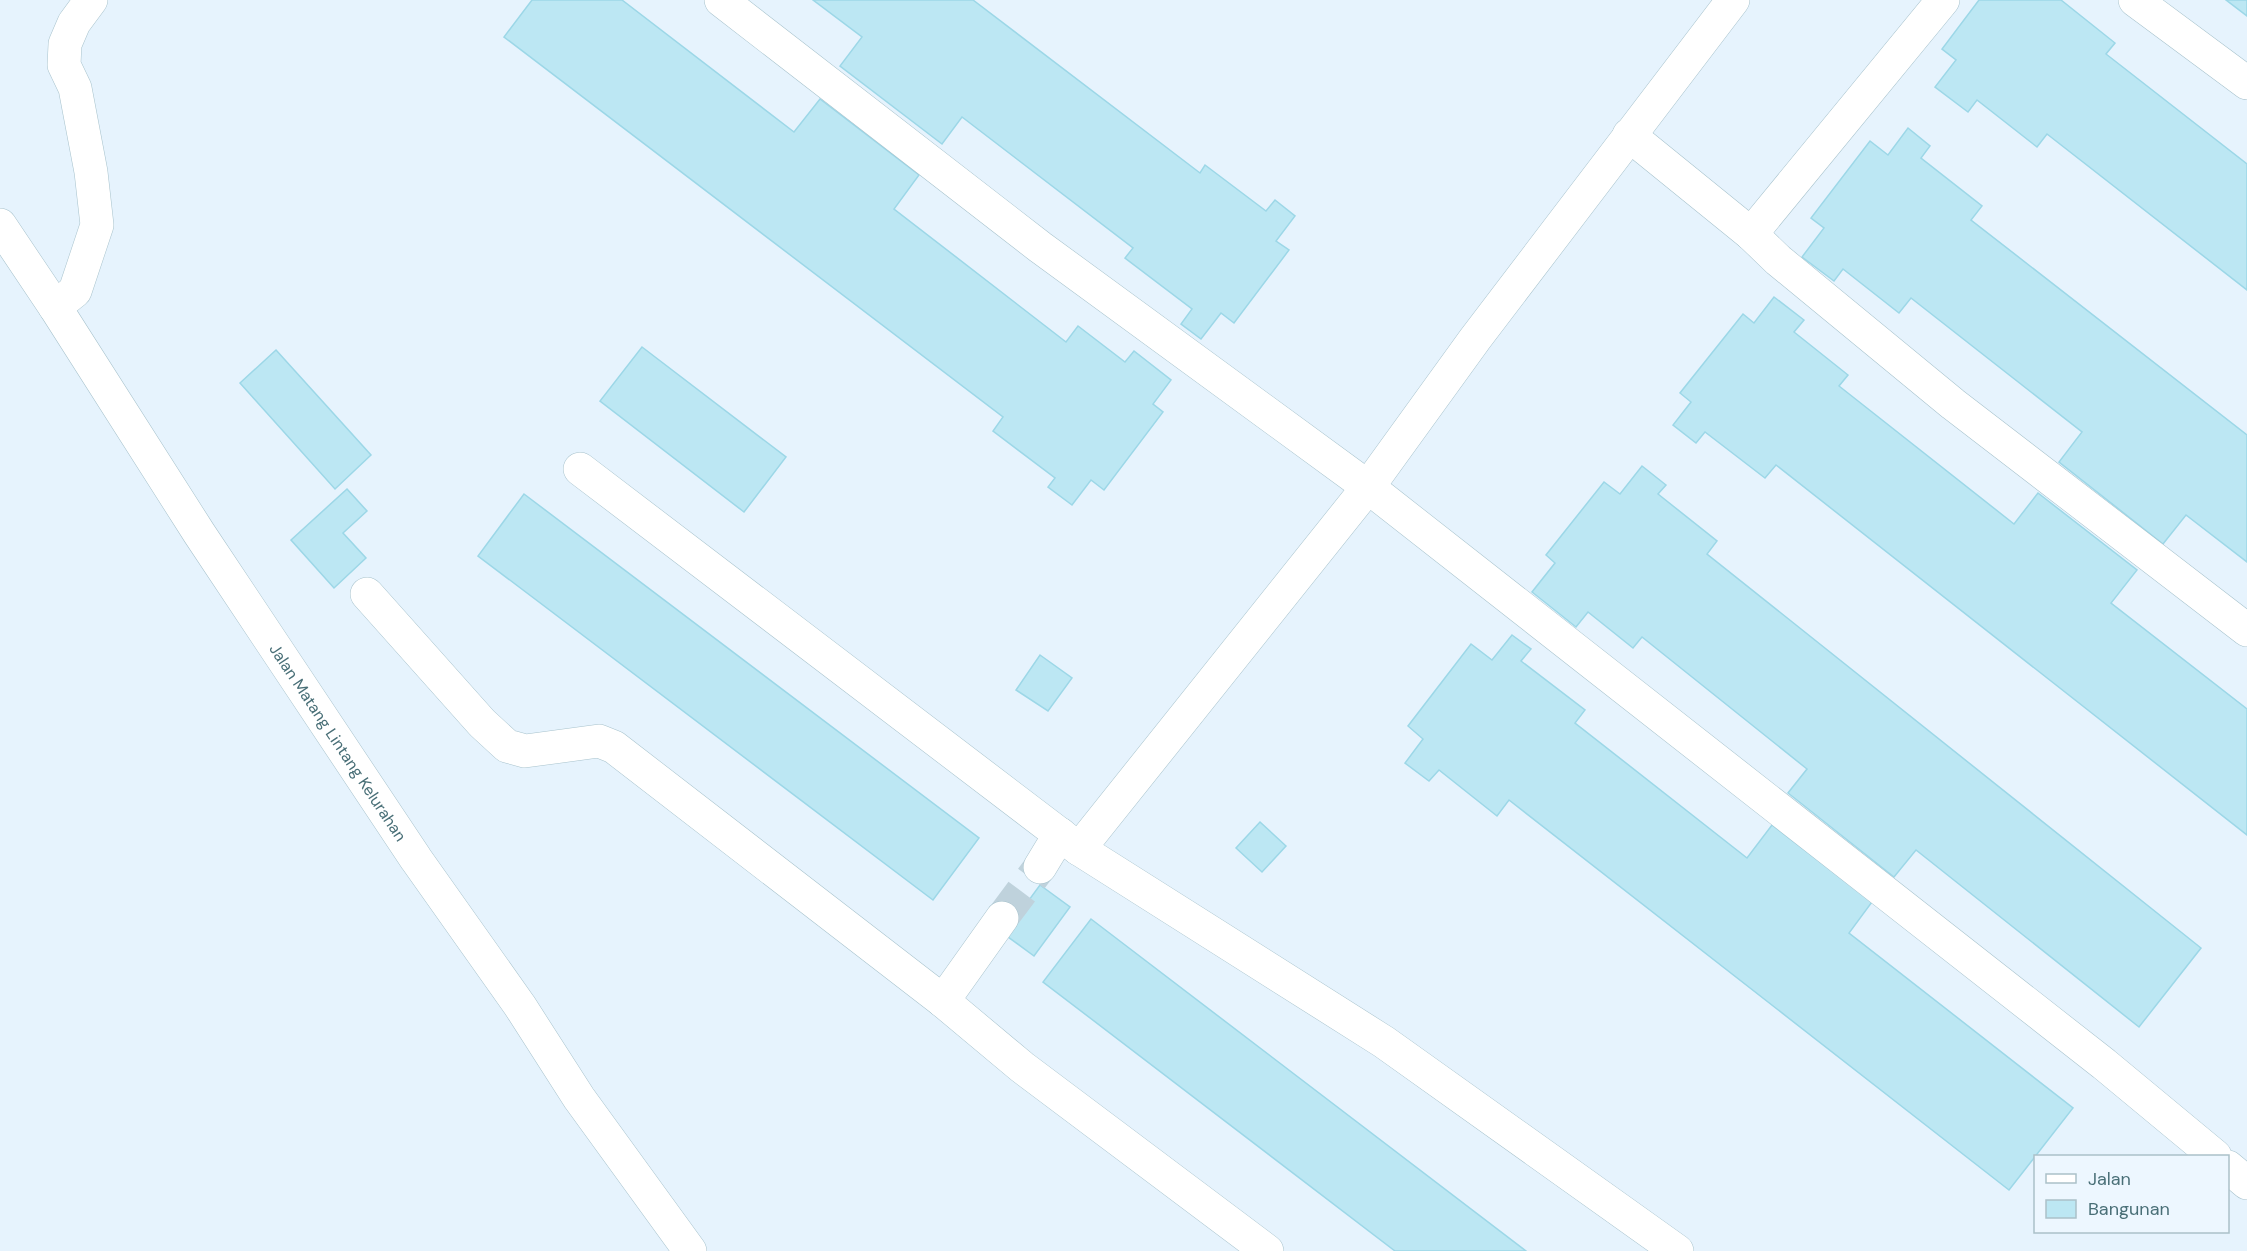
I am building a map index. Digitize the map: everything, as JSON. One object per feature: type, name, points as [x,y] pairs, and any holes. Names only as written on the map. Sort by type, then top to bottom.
[{"type":"lane","points":[[55,307],[75,291],[98,225],[91,172],[75,88],[64,65],[65,44],[74,23],[91,0]]},
{"type":"lane","points":[[721,0],[1040,247],[1368,487],[2104,1064],[2214,1155]]},
{"type":"lane","points":[[1040,867],[1070,842],[1368,487],[1475,339],[1733,0]]},
{"type":"lane","points":[[1751,234],[1943,0]]},
{"type":"lane","points":[[2135,0],[2247,83]]},
{"type":"lane","points":[[1629,135],[1953,404],[2247,630]]},
{"type":"lane","name":"Jalan Matang Lintang Kelurahan","points":[[0,225],[199,533],[416,859],[520,1006],[579,1098],[690,1251]]},
{"type":"lane","points":[[580,469],[1070,842],[1383,1042],[1677,1251]]},
{"type":"lane","points":[[367,594],[482,723],[507,746],[525,751],[599,741],[614,747],[943,1001],[1022,1067],[1267,1251]]},
{"type":"lane","points":[[943,1001],[1002,918]]},
{"type":"lane","points":[[2229,1168],[2247,1183]]},
{"type":"building","points":[[532,0],[622,0],[794,132],[820,99],[919,175],[894,209],[1066,342],[1078,326],[1125,362],[1134,351],[1171,380],[1153,404],[1163,412],[1104,490],[1091,480],[1072,505],[1048,487],[1055,478],[993,431],[1003,417],[504,37]]},
{"type":"building","points":[[813,0],[973,0],[1200,173],[1205,165],[1266,211],[1275,200],[1295,216],[1276,241],[1289,250],[1234,323],[1221,313],[1201,339],[1181,324],[1192,309],[1125,258],[1133,248],[962,117],[942,144],[840,66],[862,37]]},
{"type":"building","points":[[1979,0],[2061,0],[2115,43],[2106,54],[2247,164],[2247,290],[2047,134],[2037,147],[1977,100],[1968,112],[1935,87],[1956,60],[1942,49]]},
{"type":"building","points":[[2226,0],[2247,0],[2247,16]]},
{"type":"building","points":[[1908,128],[1930,146],[1921,158],[1982,206],[1971,220],[2247,435],[2247,562],[2186,515],[2163,544],[2059,462],[2082,432],[1911,298],[1899,313],[1843,269],[1834,281],[1802,257],[1824,228],[1811,218],[1870,141],[1888,155]]},
{"type":"building","points":[[1774,297],[1804,320],[1794,332],[1848,375],[1839,386],[2014,524],[2038,493],[2137,570],[2111,603],[2247,709],[2247,835],[1776,465],[1765,478],[1705,432],[1696,443],[1673,425],[1691,402],[1680,393],[1743,314],[1754,323]]},
{"type":"building","points":[[642,347],[786,457],[744,512],[600,401]]},
{"type":"building","points":[[276,350],[371,455],[335,489],[240,383]]},
{"type":"building","points":[[1642,466],[1666,485],[1658,494],[1717,541],[1707,554],[2201,948],[2139,1027],[1916,850],[1894,877],[1788,793],[1807,769],[1642,637],[1633,648],[1588,612],[1576,627],[1532,592],[1555,563],[1546,555],[1604,482],[1620,494]]},
{"type":"building","points":[[347,489],[367,511],[343,533],[366,558],[334,588],[291,540]]},
{"type":"building","points":[[524,494],[979,838],[933,900],[478,556]]},
{"type":"building","points":[[1512,635],[1531,649],[1521,661],[1585,710],[1575,723],[1747,858],[1772,825],[1872,902],[1849,933],[2073,1108],[2034,1155],[2009,1190],[1509,800],[1497,816],[1439,770],[1429,781],[1405,763],[1423,739],[1408,726],[1471,644],[1492,660]]},
{"type":"building","points":[[1040,655],[1072,678],[1048,711],[1016,690]]},
{"type":"building","points":[[1260,822],[1286,846],[1262,872],[1236,848]]},
{"type":"building","points":[[1040,885],[1070,907],[1034,956],[1004,934]]},
{"type":"building","points":[[1091,919],[1526,1251],[1395,1251],[1043,982]]},
{"type":"tunnel","points":[[1002,918],[1040,867]]}]
